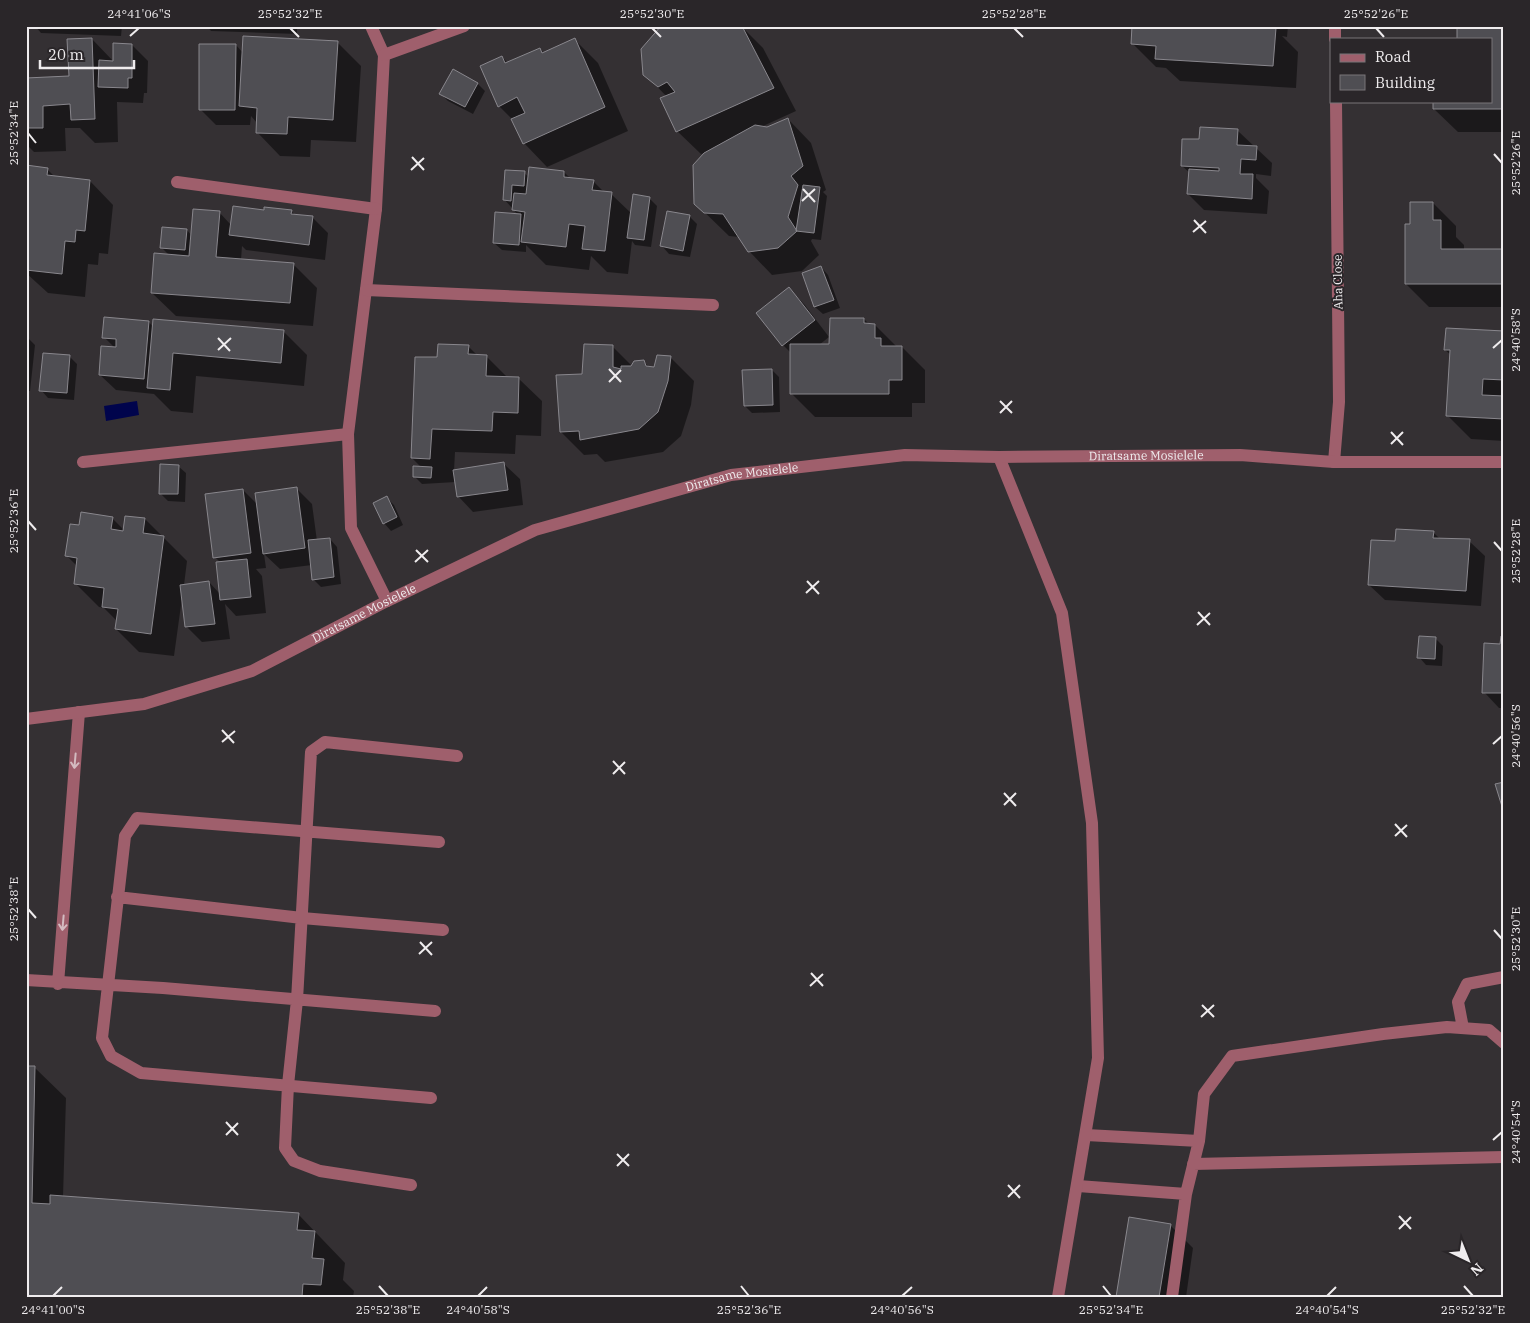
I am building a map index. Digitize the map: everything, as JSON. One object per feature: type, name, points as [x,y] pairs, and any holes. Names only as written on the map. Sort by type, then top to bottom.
[{"type":"street","points":[[371,26],[384,55],[376,209],[348,434],[351,528],[386,602]]},
{"type":"street","points":[[384,55],[464,26]]},
{"type":"street","name":"Aha Close","points":[[1334,462],[1339,402],[1336,102]]},
{"type":"street","points":[[177,182],[376,209]]},
{"type":"street","points":[[366,290],[713,305]]},
{"type":"street","points":[[83,462],[348,434]]},
{"type":"street","name":"Diratsame Mosielele","points":[[26,718],[144,704],[252,671],[386,602],[534,530],[731,475],[905,455],[999,457],[1240,455],[1334,462],[1504,462]]},
{"type":"street","points":[[999,457],[1062,613],[1092,823],[1098,1058],[1058,1297]]},
{"type":"street","points":[[58,984],[79,712]]},
{"type":"street","points":[[411,1185],[320,1171],[294,1160],[285,1148],[288,1085],[297,1000],[311,752],[325,742],[457,756]]},
{"type":"street","points":[[431,1098],[141,1073],[111,1056],[102,1038],[125,836],[137,818],[439,842]]},
{"type":"street","points":[[117,897],[302,918],[443,930]]},
{"type":"street","points":[[1463,1028],[1458,1002],[1467,984],[1504,977]]},
{"type":"street","points":[[26,980],[58,984],[163,988],[435,1011]]},
{"type":"street","points":[[1172,1297],[1186,1194],[1199,1141],[1204,1094],[1232,1056],[1383,1034],[1447,1027],[1489,1030],[1504,1043]]},
{"type":"street","points":[[1086,1135],[1199,1141]]},
{"type":"street","points":[[1193,1164],[1504,1157]]},
{"type":"street","points":[[1078,1186],[1186,1194]]},
{"type":"shaded area","points":[[137,401],[139,415],[106,421],[104,406]]},
{"type":"building","points":[[661,26],[742,26],[774,88],[676,132],[660,98],[675,92],[667,82],[658,87],[643,75],[641,49]]},
{"type":"building","points":[[1132,26],[1276,28],[1273,66],[1155,59],[1156,46],[1131,44]]},
{"type":"building","points":[[1457,28],[1504,28],[1504,109],[1433,109],[1433,102],[1492,102],[1492,38],[1457,38]]},
{"type":"building","points":[[243,36],[338,41],[333,120],[288,117],[287,134],[256,133],[257,108],[239,106]]},
{"type":"building","points":[[92,38],[95,119],[71,120],[70,104],[43,106],[43,128],[26,128],[26,78],[69,76],[67,39]]},
{"type":"building","points":[[575,38],[605,107],[523,144],[511,119],[525,113],[517,97],[498,107],[480,66],[502,56],[505,63],[540,48],[542,53]]},
{"type":"building","points":[[113,43],[132,44],[132,78],[128,78],[128,88],[98,87],[99,60],[113,61]]},
{"type":"building","points":[[199,44],[236,44],[235,110],[199,110]]},
{"type":"building","points":[[453,69],[478,83],[465,107],[439,94]]},
{"type":"building","points":[[788,118],[803,166],[791,176],[798,185],[788,217],[797,231],[778,248],[748,252],[723,214],[704,213],[694,204],[693,165],[704,153],[755,125],[767,127]]},
{"type":"building","points":[[1200,127],[1238,129],[1237,145],[1257,146],[1256,160],[1241,159],[1240,174],[1253,174],[1252,199],[1187,194],[1189,169],[1219,171],[1219,168],[1181,166],[1182,139],[1199,139]]},
{"type":"building","points":[[26,165],[48,168],[47,175],[90,180],[85,231],[76,230],[75,242],[65,241],[62,274],[26,270]]},
{"type":"building","points":[[529,167],[564,171],[564,177],[594,180],[592,190],[612,192],[605,251],[582,249],[585,226],[569,224],[566,247],[521,242],[525,212],[512,210],[514,193],[526,194]]},
{"type":"building","points":[[505,170],[525,171],[524,186],[512,185],[511,201],[503,200]]},
{"type":"building","points":[[803,185],[820,187],[814,233],[796,231]]},
{"type":"building","points":[[633,194],[650,197],[644,240],[627,238]]},
{"type":"building","points":[[1410,202],[1433,202],[1433,220],[1441,220],[1441,249],[1504,249],[1504,284],[1405,284],[1405,224],[1410,224]]},
{"type":"building","points":[[233,206],[264,210],[264,207],[292,210],[291,214],[313,216],[309,245],[229,235]]},
{"type":"building","points":[[193,209],[220,211],[216,257],[294,263],[290,303],[151,293],[154,253],[189,256]]},
{"type":"building","points":[[667,211],[690,215],[683,251],[660,246]]},
{"type":"building","points":[[495,212],[521,214],[519,245],[493,243]]},
{"type":"building","points":[[162,227],[187,229],[185,250],[160,248]]},
{"type":"building","points":[[821,266],[834,300],[814,307],[802,273]]},
{"type":"building","points":[[789,287],[815,320],[782,346],[756,313]]},
{"type":"building","points":[[104,317],[149,321],[144,379],[99,375],[101,346],[116,347],[116,339],[102,338]]},
{"type":"building","points":[[830,318],[864,318],[864,323],[875,324],[875,338],[881,338],[881,346],[902,346],[902,380],[889,380],[889,394],[790,394],[790,344],[829,344]]},
{"type":"building","points":[[153,319],[284,330],[281,363],[173,353],[170,390],[147,388]]},
{"type":"building","points":[[1446,328],[1504,331],[1504,380],[1483,379],[1482,395],[1504,396],[1504,419],[1446,416],[1450,350],[1444,350]]},
{"type":"building","points":[[438,344],[469,345],[468,354],[487,355],[486,376],[519,377],[518,413],[493,412],[492,431],[432,429],[430,459],[411,458],[415,357],[437,357]]},
{"type":"building","points":[[584,344],[613,345],[613,367],[621,369],[621,366],[631,366],[634,361],[644,360],[646,366],[654,367],[657,355],[671,356],[668,381],[658,412],[639,429],[580,440],[579,431],[560,432],[556,375],[582,374]]},
{"type":"building","points":[[43,353],[70,355],[67,393],[39,391]]},
{"type":"building","points":[[772,369],[773,405],[744,406],[742,370]]},
{"type":"building","points":[[504,462],[508,490],[457,497],[453,470]]},
{"type":"building","points":[[160,464],[179,465],[178,494],[159,494]]},
{"type":"building","points":[[413,466],[432,467],[431,478],[413,477]]},
{"type":"building","points":[[297,487],[305,548],[263,554],[255,493]]},
{"type":"building","points":[[243,489],[251,553],[213,558],[205,494]]},
{"type":"building","points":[[387,496],[397,517],[383,524],[373,503]]},
{"type":"building","points":[[81,512],[113,517],[111,529],[123,531],[125,516],[145,518],[143,533],[164,536],[151,634],[115,629],[118,609],[102,607],[104,588],[74,584],[77,558],[65,556],[70,524],[79,525]]},
{"type":"building","points":[[1396,529],[1434,531],[1433,538],[1470,539],[1466,591],[1368,585],[1371,540],[1395,541]]},
{"type":"building","points":[[330,538],[334,577],[312,580],[308,540]]},
{"type":"building","points":[[247,559],[251,597],[220,600],[216,562]]},
{"type":"building","points":[[209,581],[215,624],[185,627],[180,585]]},
{"type":"building","points":[[1419,636],[1436,637],[1435,659],[1417,658]]},
{"type":"building","points":[[1501,636],[1504,637],[1504,693],[1482,693],[1484,643],[1500,644]]},
{"type":"building","points":[[1504,782],[1504,813],[1495,784]]},
{"type":"building","points":[[26,1066],[35,1066],[32,1203],[50,1204],[50,1195],[299,1213],[297,1230],[315,1231],[312,1258],[324,1259],[321,1285],[303,1284],[302,1297],[26,1297]]},
{"type":"building","points":[[1129,1217],[1171,1224],[1159,1297],[1116,1297]]}]
